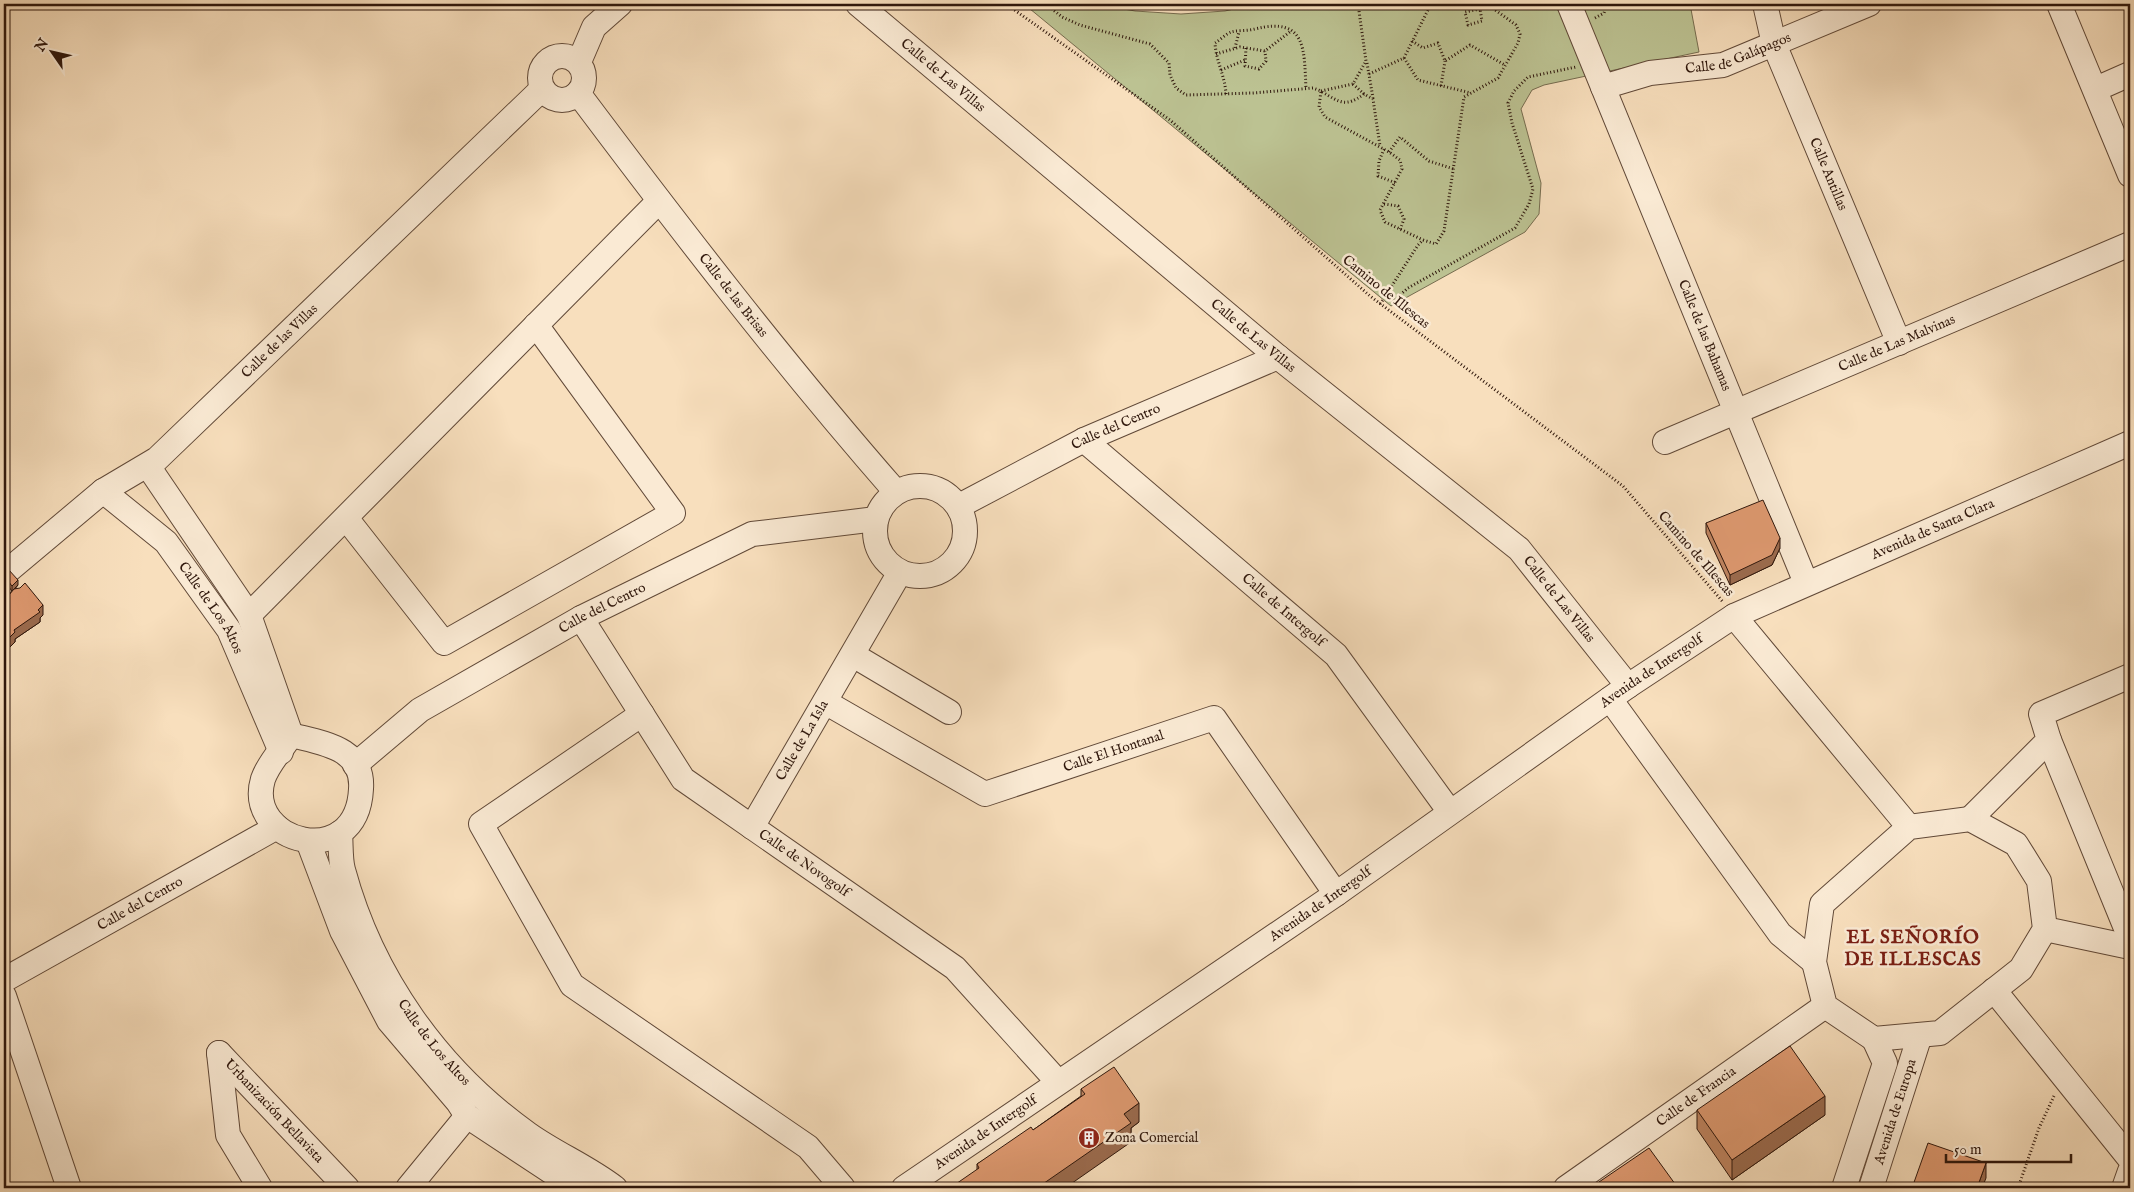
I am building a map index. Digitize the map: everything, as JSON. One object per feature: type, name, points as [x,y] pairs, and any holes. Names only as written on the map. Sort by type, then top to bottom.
[{"type":"street","points":[[579,62],[562,55],[548,60],[540,74],[542,89],[547,95],[564,100],[578,93],[584,78],[579,62],[594,27],[620,4]]},
{"type":"street","name":"Calle de Las Villas","points":[[858,4],[1278,357],[1519,550],[1619,692],[1780,934],[1814,962]]},
{"type":"street","name":"Calle de las Bahamas","points":[[1569,4],[1806,583]]},
{"type":"street","name":"Calle Antillas","points":[[1765,4],[1774,44],[1899,343]]},
{"type":"street","name":"Calle de Galápagos","points":[[1603,87],[1650,73],[1723,66],[1869,4]]},
{"type":"street","points":[[2059,4],[2096,89],[2130,175]]},
{"type":"street","points":[[2096,89],[2130,74]]},
{"type":"street","name":"Calle de las Villas","points":[[4,574],[103,492],[148,466],[542,89]]},
{"type":"street","name":"Calle de las Brisas","points":[[578,93],[659,201],[826,413],[896,492]]},
{"type":"street","points":[[249,615],[659,201]]},
{"type":"street","name":"Calle de Las Malvinas","points":[[1665,442],[2130,244]]},
{"type":"street","points":[[346,518],[444,643],[673,513],[536,325]]},
{"type":"street","name":"Calle del Centro","points":[[959,506],[1084,440],[1278,357]]},
{"type":"street","name":"Calle de Intergolf","points":[[1084,440],[1336,655],[1450,812]]},
{"type":"street","name":"Avenida de Santa Clara","points":[[1734,616],[2130,443]]},
{"type":"street","name":"Calle de Los Altos","points":[[148,466],[249,615],[286,743]]},
{"type":"street","points":[[911,486],[927,486],[942,490],[959,506],[965,520],[966,536],[960,555],[949,567],[935,574],[920,577],[900,572],[887,563],[878,550],[874,534],[876,518],[884,503],[896,492],[911,486]]},
{"type":"street","name":"Calle de Los Altos","points":[[103,492],[166,542],[229,630],[286,743]]},
{"type":"street","name":"Calle del Centro","points":[[356,765],[420,710],[581,618],[752,534],[876,518]]},
{"type":"street","name":"Calle de La Isla","points":[[752,827],[900,572]]},
{"type":"street","points":[[1734,616],[1909,827]]},
{"type":"street","name":"Avenida de Intergolf","points":[[904,1188],[1336,894],[1619,692],[1734,616]]},
{"type":"street","name":"Calle de Novogolf","points":[[581,618],[683,779],[955,968],[1058,1082]]},
{"type":"street","points":[[853,655],[948,712]]},
{"type":"street","points":[[2130,676],[2041,714],[2130,938]]},
{"type":"street","name":"Calle El Hontanal","points":[[825,702],[985,794],[1214,718],[1336,894]]},
{"type":"street","points":[[642,714],[481,824],[572,985],[808,1147],[843,1188]]},
{"type":"street","points":[[1970,819],[2050,740]]},
{"type":"street","points":[[286,743],[329,743],[344,752],[356,765],[362,782],[360,805],[353,820],[340,833],[324,840],[308,841],[291,837],[276,827],[268,815],[262,799],[262,781],[269,765],[286,743]]},
{"type":"street","points":[[1970,819],[2016,844],[2039,881],[2045,929],[2021,969],[1940,1033],[1874,1039],[1826,1006],[1814,962],[1822,904],[1909,827],[1970,819]]},
{"type":"street","name":"Calle del Centro","points":[[4,980],[276,827]]},
{"type":"street","name":"Calle de Los Altos","points":[[340,833],[343,869],[381,970],[445,1061],[482,1097],[528,1134],[602,1178],[615,1188]]},
{"type":"street","name":"Calle de Los Altos","points":[[308,841],[342,931],[389,1021],[458,1102],[466,1116],[576,1188]]},
{"type":"street","points":[[2045,929],[2130,947]]},
{"type":"street","points":[[1994,990],[2130,1159]]},
{"type":"street","points":[[4,996],[69,1188]]},
{"type":"street","name":"Calle de Francia","points":[[1566,1188],[1826,1006]]},
{"type":"street","name":"Avenida de Europa","points":[[1871,1188],[1920,1035]]},
{"type":"street","name":"Avenida de Europa","points":[[1844,1188],[1885,1063],[1874,1039]]},
{"type":"street","name":"Urbanización Bellavista","points":[[260,1188],[228,1136],[218,1053],[347,1188]]},
{"type":"street","points":[[408,1188],[466,1116]]},
{"type":"street","points":[[2124,1188],[2130,1171]]},
{"type":"path","name":"Camino de Illescas","points":[[1006,4],[1170,120],[1380,304],[1623,486],[1734,616]]},
{"type":"path","points":[[1046,4],[1062,17],[1080,25],[1150,44],[1169,63],[1170,75],[1176,88],[1186,95],[1306,89],[1321,91],[1353,84],[1366,61]]},
{"type":"path","points":[[1358,4],[1382,148],[1378,176],[1396,183]]},
{"type":"path","points":[[1369,74],[1404,58],[1431,4]]},
{"type":"path","points":[[1480,9],[1465,12],[1468,26],[1482,21],[1480,9],[1483,4]]},
{"type":"path","points":[[1321,91],[1319,107],[1325,117],[1400,160],[1402,169],[1380,210],[1385,222],[1436,244],[1444,231],[1464,97],[1498,78],[1518,43],[1520,34],[1516,25],[1487,4]]},
{"type":"path","points":[[1594,19],[1604,13],[1607,4]]},
{"type":"path","points":[[1226,94],[1225,78],[1216,54],[1216,43],[1231,32],[1265,26],[1285,26],[1296,34],[1304,50],[1306,89]]},
{"type":"path","points":[[1216,54],[1246,48],[1265,51],[1291,31]]},
{"type":"path","points":[[1235,49],[1239,32]]},
{"type":"path","points":[[1412,41],[1423,48],[1438,43],[1445,60],[1441,86]]},
{"type":"path","points":[[1445,60],[1470,45],[1505,65]]},
{"type":"path","points":[[1246,48],[1245,66],[1259,69],[1266,61],[1265,51]]},
{"type":"path","points":[[1404,58],[1418,80],[1472,93]]},
{"type":"path","points":[[1221,70],[1245,60]]},
{"type":"path","points":[[1380,304],[1386,296],[1393,301],[1408,288],[1515,228],[1530,204],[1533,189],[1512,123],[1508,103],[1514,91],[1528,77],[1594,64]]},
{"type":"path","points":[[1353,84],[1373,99]]},
{"type":"path","points":[[1321,91],[1342,103],[1353,103],[1364,94]]},
{"type":"path","points":[[1389,152],[1400,137],[1429,161],[1454,169]]},
{"type":"path","points":[[1384,204],[1398,206],[1404,219],[1400,230]]},
{"type":"path","points":[[1380,304],[1423,240]]},
{"type":"path","points":[[2018,1188],[2039,1128],[2064,1076]]},
{"type":"green space","points":[[1024,4],[1097,4],[1135,11],[1181,14],[1225,11],[1255,4],[1690,4],[1699,52],[1544,85],[1532,90],[1521,109],[1541,183],[1539,214],[1525,232],[1391,306]]},
{"type":"building","points":[[1763,500],[1780,538],[1772,555],[1730,575],[1706,523]]},
{"type":"building","points":[[8,569],[18,580],[12,586],[4,576]]},
{"type":"building","points":[[25,583],[43,605],[38,610],[40,612],[14,630],[15,632],[8,639],[4,633],[4,601],[14,589],[20,588]]},
{"type":"building","points":[[1790,1046],[1825,1096],[1732,1160],[1697,1110]]},
{"type":"building","name":"Zona Comercial","points":[[1114,1067],[1139,1103],[1124,1114],[1131,1123],[1037,1188],[950,1188],[979,1168],[977,1164],[1031,1127],[1033,1130],[1085,1094],[1081,1089]]},
{"type":"building","points":[[1928,1143],[1986,1163],[1977,1188],[1912,1188]]},
{"type":"building","points":[[1649,1148],[1678,1188],[1604,1188],[1599,1182]]},
{"type":"place","name":"Zona Comercial","points":[[1089,1138]]},
{"type":"district","name":"EL SEÑORÍO DE ILLESCAS","points":[[1913,949]]}]
